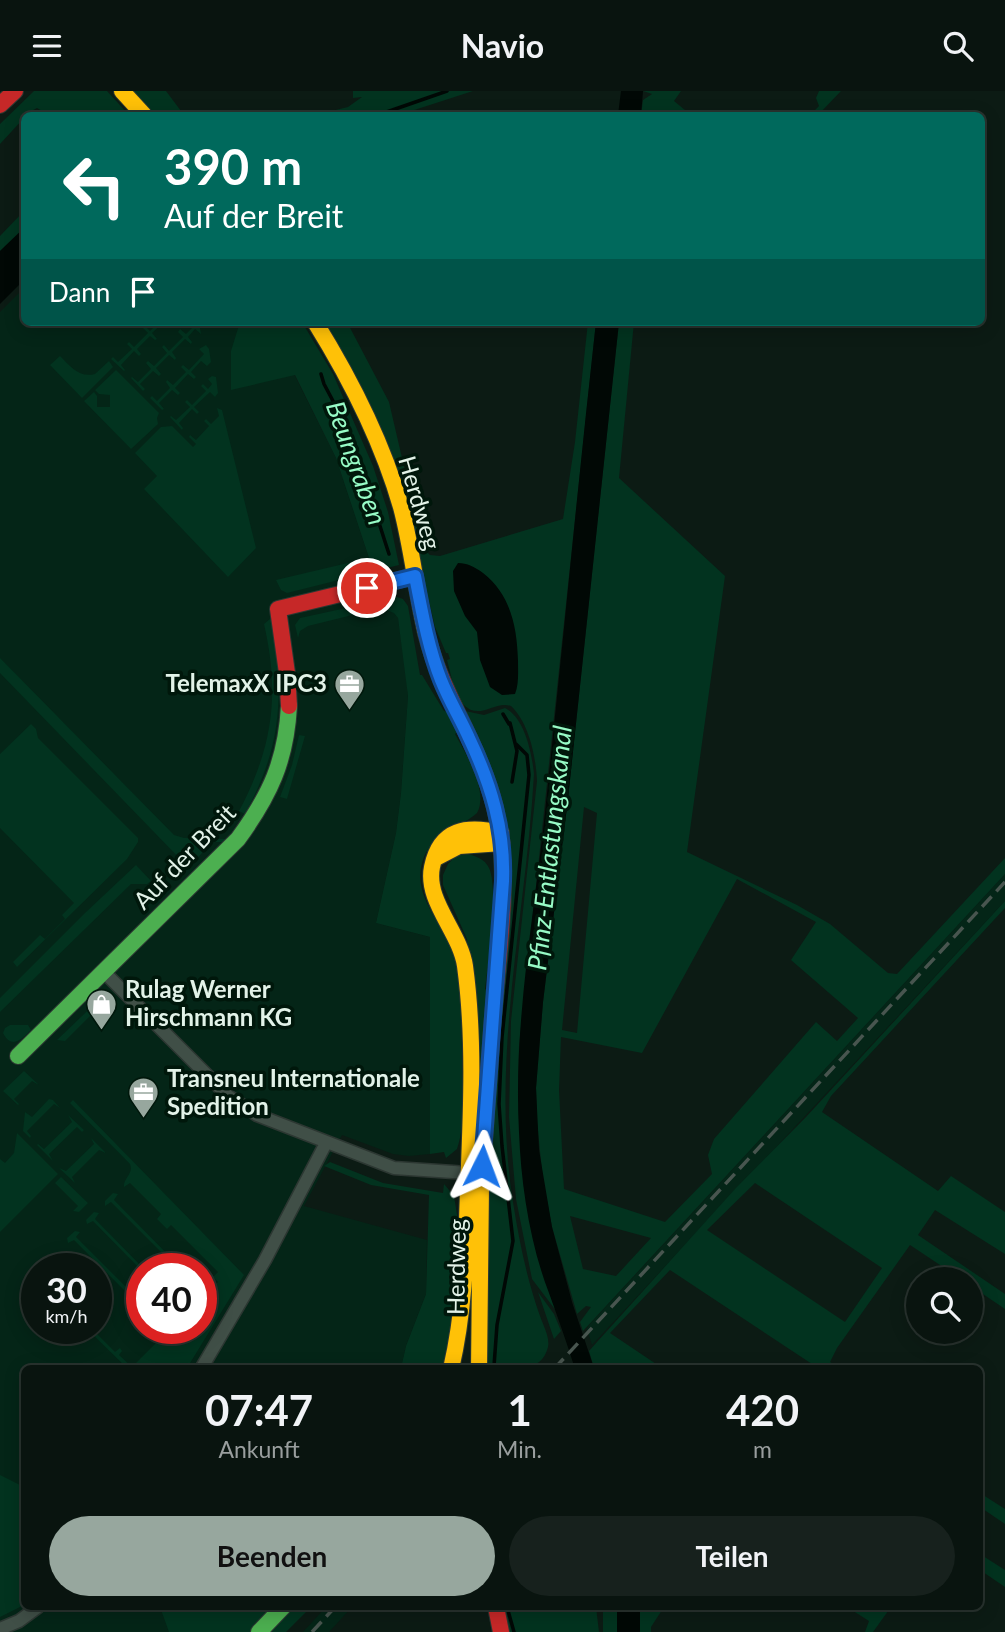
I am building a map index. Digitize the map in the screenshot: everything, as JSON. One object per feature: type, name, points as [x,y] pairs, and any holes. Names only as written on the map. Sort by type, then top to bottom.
[{"type":"main road","points":[[0,105],[15,91]]},
{"type":"main road","points":[[122,91],[141,112]]},
{"type":"main road","name":"Herdweg","points":[[317,326],[355,391],[382,453],[405,524],[423,620],[434,661],[491,792],[501,838],[503,881],[481,1186],[479,1365]]},
{"type":"main road","name":"Auf der Breit","points":[[18,1056],[238,839],[267,801],[279,772],[289,719],[288,674],[278,609],[415,576]]},
{"type":"main road","points":[[452,1365],[464,1300],[469,1086],[466,977],[460,944],[434,895],[431,877],[438,846],[445,838],[467,828],[480,816],[491,792]]},
{"type":"main road","points":[[467,828],[479,827],[501,838]]},
{"type":"main road","points":[[435,860],[458,845],[501,838]]},
{"type":"main road","points":[[259,1632],[280,1610]]},
{"type":"main road","points":[[497,1610],[501,1632]]},
{"type":"street","points":[[104,972],[228,1096],[257,1115],[394,1168],[468,1173]]},
{"type":"street","points":[[203,1365],[265,1260],[326,1143]]},
{"type":"street","points":[[0,1629],[19,1621],[34,1610]]},
{"type":"shaded area","points":[[34,91],[107,91],[126,112],[44,112],[37,108],[21,112],[21,121],[0,144],[0,124]]},
{"type":"shaded area","points":[[130,91],[166,91],[182,112],[148,112]]},
{"type":"shaded area","points":[[353,91],[473,91],[408,112],[327,112],[348,107],[362,97],[353,98]]},
{"type":"shaded area","points":[[643,91],[681,91],[674,101],[687,112],[641,112],[643,100],[652,94]]},
{"type":"shaded area","points":[[819,91],[841,91],[821,112],[813,112],[819,106],[816,98]]},
{"type":"shaded area","points":[[21,214],[21,231],[0,251],[0,236]]},
{"type":"shaded area","points":[[21,291],[21,326],[244,326],[294,374],[336,458],[369,558],[398,618],[406,671],[408,696],[401,793],[396,833],[376,923],[430,937],[430,1154],[393,1154],[342,1135],[304,1206],[427,1240],[426,1294],[402,1365],[21,1365],[21,1610],[228,1610],[208,1632],[0,1632],[0,312]]},
{"type":"shaded area","points":[[145,326],[150,331],[155,326],[160,326],[152,333],[157,339],[150,336],[137,349],[141,354],[139,356],[134,351],[121,365],[124,371],[111,359],[113,357],[118,362],[132,349],[127,344],[129,342],[134,347],[148,333],[143,328]]},
{"type":"shaded area","points":[[198,326],[201,334],[195,329],[188,337],[191,344],[185,339],[172,352],[175,360],[169,355],[156,368],[161,374],[159,376],[153,371],[140,384],[145,389],[143,391],[131,378],[138,382],[151,369],[146,363],[148,361],[154,366],[167,353],[162,347],[164,345],[169,351],[183,337],[178,332],[180,329],[186,334]]},
{"type":"shaded area","points":[[239,326],[304,326],[333,374],[373,466],[388,512],[399,565],[287,593],[281,590],[276,580],[369,558],[336,458],[295,375],[231,390],[231,351]]},
{"type":"shaded area","points":[[322,326],[349,326],[389,402],[423,548],[430,555],[440,556],[563,519],[575,442],[588,326],[596,326],[519,1046],[524,1174],[532,1225],[557,1312],[532,1279],[516,1199],[509,1117],[511,1021],[537,781],[533,751],[523,722],[511,706],[501,705],[476,711],[457,699],[447,660],[450,659],[435,627],[422,572]]},
{"type":"shaded area","points":[[619,326],[634,326],[619,478],[725,576],[687,852],[797,905],[830,924],[888,973],[897,974],[1005,858],[1005,874],[583,1331],[580,1322],[591,1307],[586,1306],[577,1314],[552,1227],[543,1180],[536,1088],[543,1002],[568,798]],"holes":[[[584,807],[597,813],[577,1033],[562,1030]],[[737,879],[816,922],[791,960],[858,1018],[837,1041],[816,1022],[714,1139],[708,1155],[712,1174],[665,1222],[564,1189],[559,1090],[561,1037],[642,1053]],[[570,1216],[651,1238],[616,1276],[583,1269]]]},
{"type":"shaded area","points":[[206,345],[211,362],[207,366],[201,361],[191,372],[196,377],[194,379],[188,374],[175,388],[180,393],[178,395],[172,390],[159,403],[164,409],[162,410],[150,398],[152,396],[157,401],[170,388],[167,380],[173,385],[186,372],[181,367],[183,365],[189,370],[204,354],[199,349]]},
{"type":"shaded area","points":[[60,356],[76,371],[84,374],[95,374],[109,361],[113,367],[82,398],[50,365]]},
{"type":"shaded area","points":[[116,370],[159,413],[158,424],[131,449],[84,401],[94,392],[97,396],[97,407],[110,407],[110,395],[99,394],[95,390]]},
{"type":"shaded area","points":[[216,377],[218,393],[215,397],[210,392],[194,407],[199,412],[197,414],[192,409],[179,423],[182,430],[170,417],[176,420],[190,407],[185,402],[187,400],[192,405],[206,391],[201,386],[203,384],[208,389],[212,384],[208,379]]},
{"type":"shaded area","points":[[217,408],[222,410],[256,548],[228,577],[144,489],[157,476],[135,453],[161,427],[172,426],[193,447],[196,444],[190,435],[196,440],[209,426],[204,421],[206,419],[211,424],[219,416]]},
{"type":"shaded area","points":[[397,597],[403,599],[408,606],[420,675],[444,711],[448,712],[458,731],[455,734],[475,773],[480,794],[477,813],[440,837],[428,849],[420,871],[425,898],[451,948],[460,983],[463,1113],[457,1149],[446,1158],[444,1152],[430,1154],[430,937],[376,923],[396,833],[408,696],[398,618],[394,613],[381,608],[308,626],[300,631],[298,638],[295,625],[300,618]]},
{"type":"shaded area","points":[[270,619],[273,620],[278,673],[277,720],[267,765],[245,814],[239,811],[260,765],[270,720],[272,674],[264,624]]},
{"type":"shaded area","points":[[0,658],[174,835],[184,838],[227,839],[225,842],[212,842],[191,865],[183,862],[0,673]]},
{"type":"shaded area","points":[[505,708],[518,720],[529,747],[534,774],[507,1041],[505,1094],[513,1202],[531,1288],[548,1343],[544,1356],[534,1365],[487,1365],[484,1362],[484,1253],[509,885],[465,711],[484,715]]},
{"type":"shaded area","points":[[31,724],[36,729],[38,738],[138,838],[138,842],[127,859],[17,967],[13,962],[40,935],[45,939],[65,919],[62,915],[74,903],[0,828],[0,754]]},
{"type":"shaded area","points":[[299,735],[305,736],[287,799],[280,797]]},
{"type":"shaded area","points":[[467,854],[485,862],[492,878],[493,892],[485,989],[489,991],[480,1088],[473,1087],[467,939],[443,885],[443,875],[448,864],[456,856]]},
{"type":"shaded area","points":[[136,865],[151,881],[147,884],[131,884],[0,1012],[0,998]]},
{"type":"shaded area","points":[[1005,874],[1005,901],[592,1345],[587,1329],[589,1325]]},
{"type":"shaded area","points":[[1005,901],[1005,908],[831,1096],[822,1112],[938,1191],[951,1176],[1005,1212],[1005,1254],[935,1210],[918,1235],[965,1267],[943,1267],[910,1245],[837,1348],[830,1362],[835,1365],[813,1365],[670,1270],[610,1333],[658,1365],[593,1365],[589,1351],[735,1189],[806,1117]],"holes":[[[755,1183],[882,1268],[845,1322],[707,1230]]]},
{"type":"shaded area","points":[[106,993],[112,994],[65,1041],[57,1040]]},
{"type":"shaded area","points":[[10,1025],[28,1025],[31,1030],[13,1042],[3,1033]]},
{"type":"shaded area","points":[[24,1071],[39,1085],[32,1081],[14,1099],[18,1105],[3,1091]]},
{"type":"shaded area","points":[[49,1099],[60,1108],[54,1104],[27,1131],[30,1138],[23,1131],[25,1112],[32,1117]]},
{"type":"shaded area","points":[[73,1100],[244,1275],[217,1319],[217,1253],[199,1253],[171,1225],[167,1229],[157,1219],[161,1214],[130,1183],[124,1187],[131,1171],[130,1164],[70,1103]]},
{"type":"shaded area","points":[[68,1115],[84,1130],[82,1132],[77,1127],[49,1154],[53,1161],[37,1145],[44,1149],[72,1122]]},
{"type":"shaded area","points":[[17,1133],[58,1174],[0,1232],[0,1159],[5,1163],[14,1153]]},
{"type":"shaded area","points":[[91,1138],[106,1153],[99,1150],[72,1177],[75,1183],[59,1168],[66,1171],[94,1144]]},
{"type":"shaded area","points":[[330,1162],[383,1183],[443,1193],[444,1184],[454,1196],[458,1221],[456,1311],[446,1365],[402,1365],[426,1294],[429,1195],[371,1185],[324,1166]]},
{"type":"shaded area","points":[[61,1177],[88,1203],[79,1212],[73,1211],[78,1206],[55,1183]]},
{"type":"shaded area","points":[[113,1193],[118,1194],[114,1200],[166,1253],[162,1253],[111,1202],[105,1206],[105,1201]]},
{"type":"shaded area","points":[[94,1212],[99,1213],[95,1219],[128,1253],[126,1255],[93,1221],[87,1224],[86,1220]]},
{"type":"shaded area","points":[[75,1231],[80,1232],[76,1237],[92,1253],[87,1253],[74,1240],[68,1243],[67,1238]]},
{"type":"shaded area","points":[[112,1273],[126,1287],[126,1292],[112,1278]]},
{"type":"shaded area","points":[[983,1279],[1005,1294],[1005,1309],[983,1294]]},
{"type":"shaded area","points":[[538,1292],[554,1314],[561,1331],[554,1339]]},
{"type":"shaded area","points":[[102,1344],[107,1344],[115,1352],[120,1348],[122,1351],[119,1355],[130,1365],[124,1365]]},
{"type":"shaded area","points":[[155,1344],[202,1344],[189,1365],[134,1365]]},
{"type":"shaded area","points":[[0,1475],[21,1486],[21,1606],[0,1617]]},
{"type":"shaded area","points":[[983,1495],[1005,1509],[1005,1524],[983,1509]]},
{"type":"shaded area","points":[[983,1556],[1005,1570],[1005,1587],[983,1572]]},
{"type":"shaded area","points":[[161,1610],[272,1610],[251,1632],[169,1632]]},
{"type":"shaded area","points":[[286,1610],[308,1610],[286,1632],[266,1632]]},
{"type":"shaded area","points":[[323,1610],[349,1610],[329,1632],[303,1632]]},
{"type":"shaded area","points":[[501,1610],[596,1610],[599,1632],[505,1632]]},
{"type":"shaded area","points":[[603,1610],[617,1610],[617,1632],[603,1632]]},
{"type":"shaded area","points":[[640,1610],[662,1610],[651,1627],[651,1632],[640,1632]]},
{"type":"shaded area","points":[[852,1610],[889,1610],[873,1632],[865,1632],[869,1621]]},
{"type":"water","points":[[621,91],[643,91],[641,112],[618,112]]},
{"type":"water","points":[[21,231],[21,283],[0,304],[0,251]]},
{"type":"water","name":"Pfinz-Entlastungskanal","points":[[596,326],[619,326],[568,798],[543,1002],[536,1088],[539,1150],[552,1227],[572,1302],[593,1365],[574,1365],[542,1274],[522,1173],[519,1050]]},
{"type":"water","points":[[458,563],[471,566],[493,582],[511,613],[517,648],[518,678],[515,694],[502,695],[490,687],[480,660],[477,632],[465,616],[454,591],[453,571]]},
{"type":"water","points":[[617,1610],[640,1610],[640,1632],[617,1632]]},
{"type":"waterway","name":"Beungraben","points":[[387,112],[447,91]]},
{"type":"waterway","name":"Beungraben","points":[[321,374],[350,433],[389,554]]},
{"type":"waterway","points":[[503,714],[509,724]]},
{"type":"waterway","name":"Beungraben","points":[[510,723],[517,751],[512,782]]},
{"type":"waterway","name":"Beungraben","points":[[494,1365],[497,1325],[513,1241],[499,1104],[502,1037],[529,775],[527,755],[516,744]]},
{"type":"waterway","name":"Beungraben","points":[[508,1610],[514,1632]]},
{"type":"railway","points":[[558,1365],[1005,882]]},
{"type":"railway","points":[[312,1632],[332,1610]]},
{"type":"traffic: fast","points":[[18,1056],[238,839],[274,777],[284,744],[289,706]]},
{"type":"traffic: fast","points":[[259,1632],[280,1610]]},
{"type":"traffic: slow","points":[[122,91],[141,112]]},
{"type":"traffic: slow","points":[[317,326],[341,366],[385,458],[405,522],[426,633]]},
{"type":"traffic: slow","points":[[452,1365],[462,1302],[465,1258],[471,1106],[470,1022],[462,953],[433,892],[432,867],[441,844],[457,832],[477,829],[501,833]]},
{"type":"traffic: slow","points":[[436,858],[459,846],[502,843]]},
{"type":"traffic: slow","points":[[479,1365],[481,1186],[492,1028]]},
{"type":"traffic: jam","points":[[0,105],[15,91]]},
{"type":"traffic: jam","points":[[289,706],[278,609],[415,576]]},
{"type":"traffic: jam","points":[[426,633],[440,674],[484,772],[498,821],[503,880],[492,1028]]},
{"type":"traffic: jam","points":[[497,1610],[501,1632]]},
{"type":"place","name":"TelemaxX IPC3","points":[[350,711]]},
{"type":"place","name":"Rulag Werner Hirschmann KG","points":[[102,1031]]},
{"type":"place","name":"Transneu Internationale Spedition","points":[[144,1120]]},
{"type":"route","points":[[367,588],[415,576],[423,620],[441,682],[484,772],[497,814],[502,843],[503,881],[482,1166]]}]
